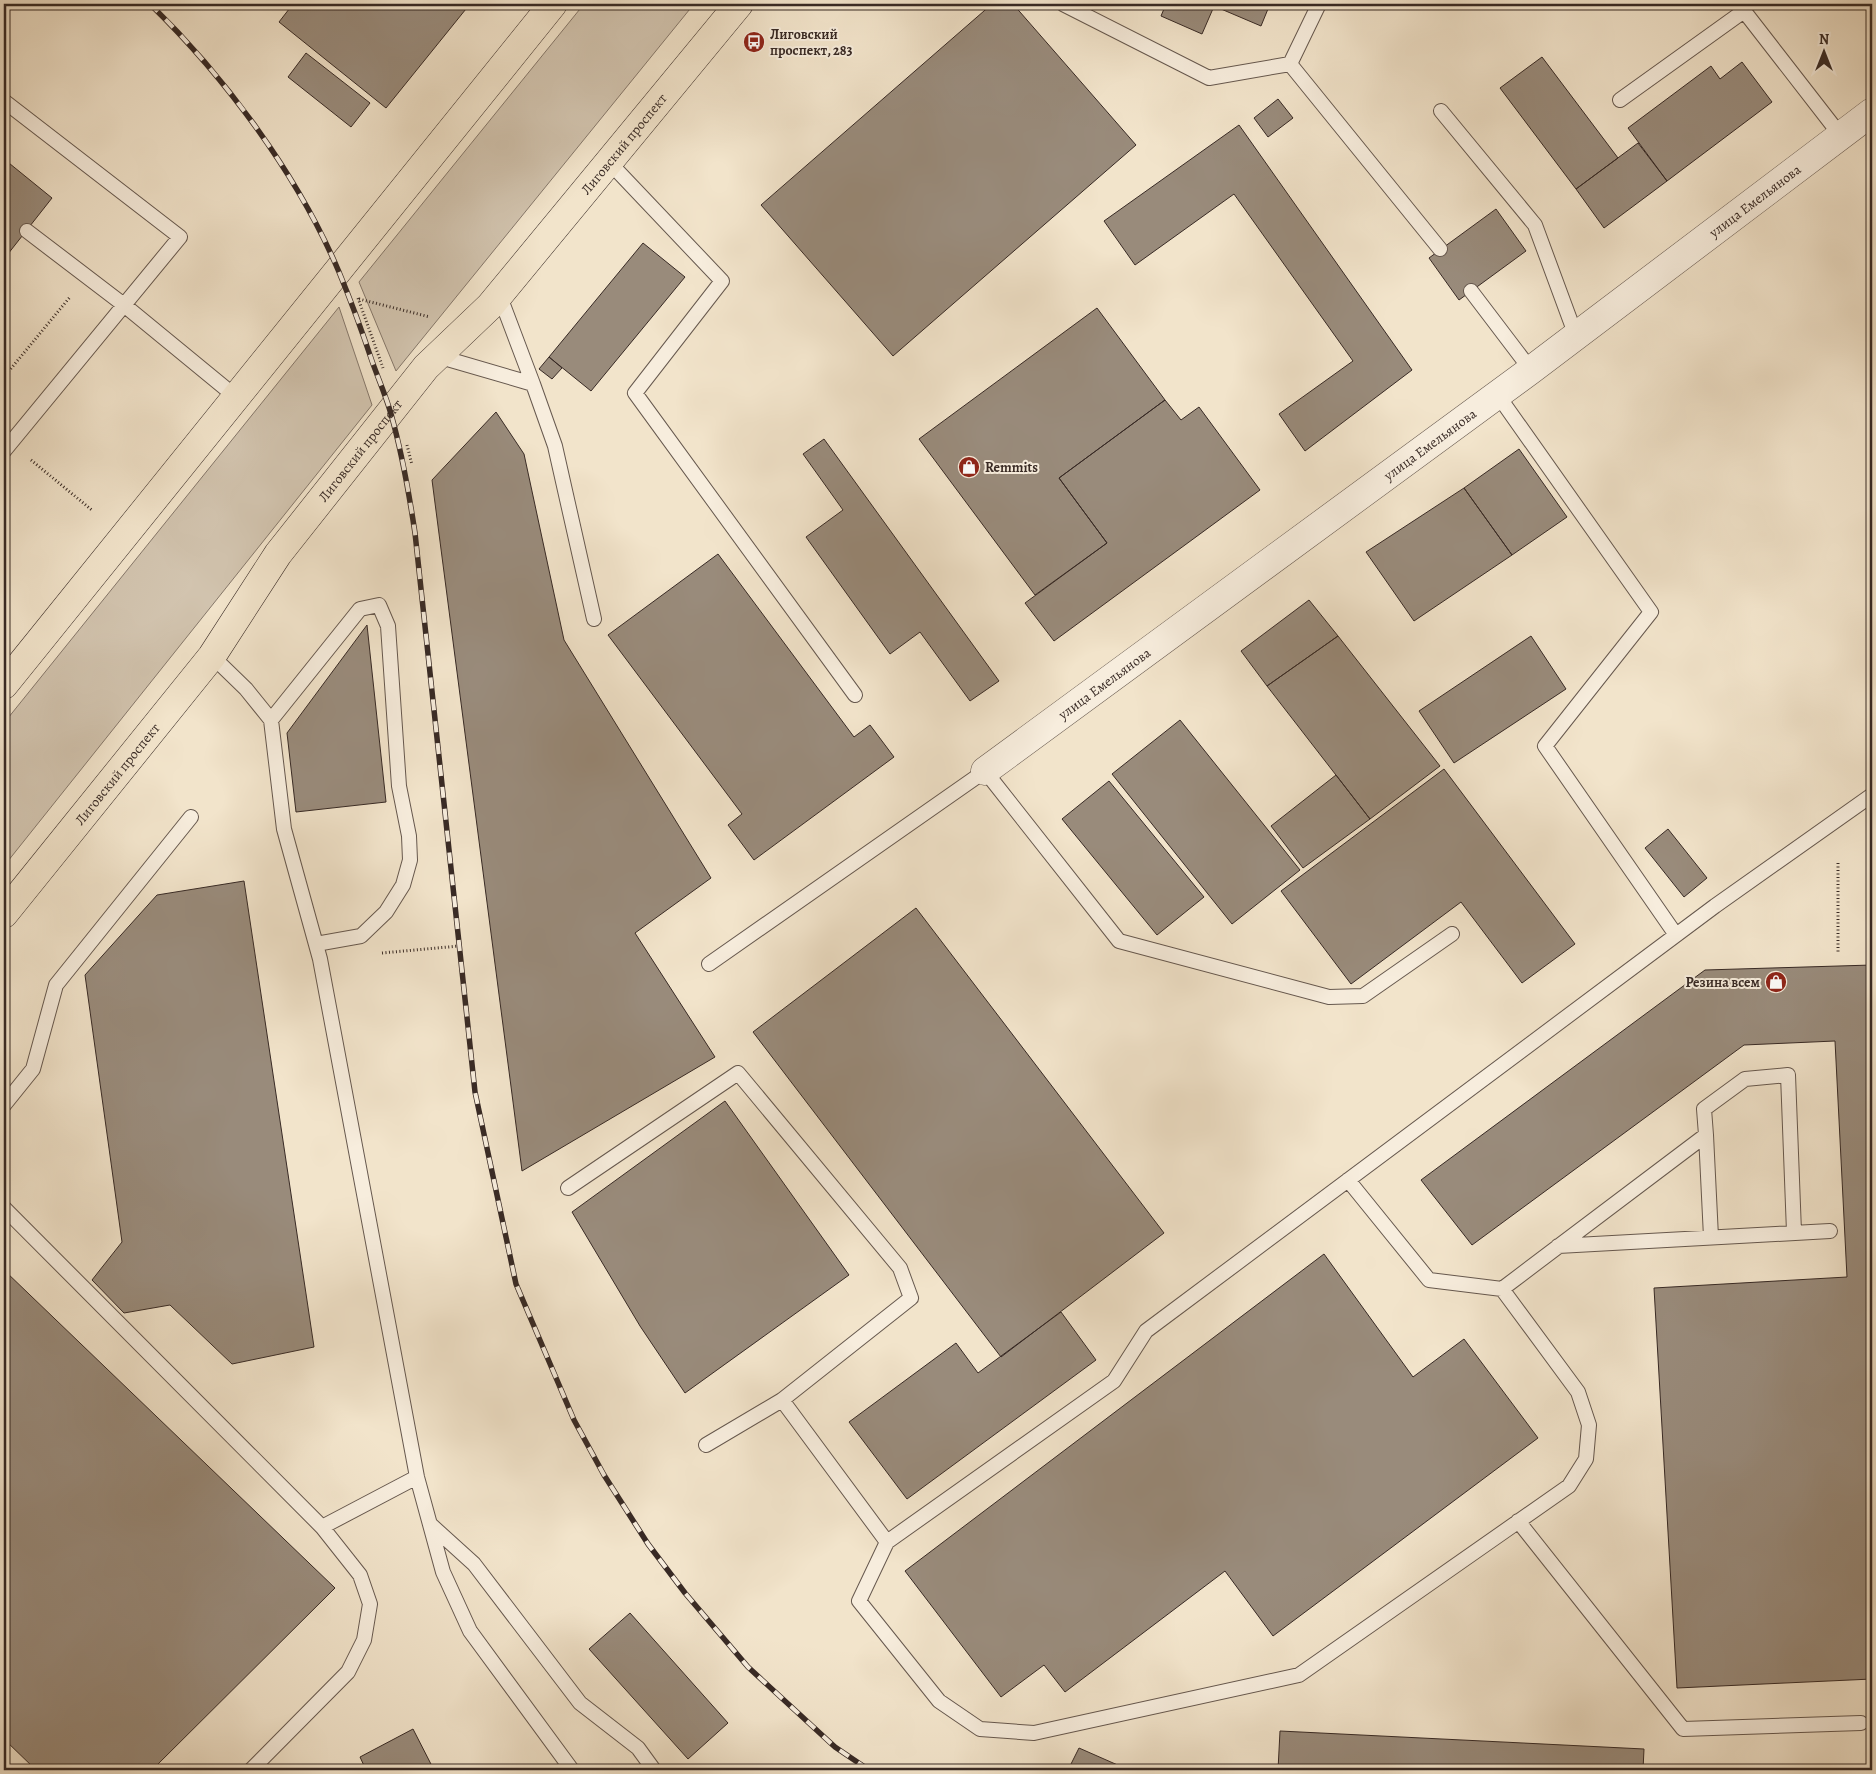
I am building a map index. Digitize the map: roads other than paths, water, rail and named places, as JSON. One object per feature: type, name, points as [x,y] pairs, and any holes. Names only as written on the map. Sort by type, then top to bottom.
[{"type":"main road","points":[[4,685],[553,4]]},
{"type":"main road","name":"Лиговский проспект","points":[[4,914],[212,656],[278,554],[396,404],[437,356],[499,294],[739,4]]},
{"type":"street","name":"улица Емельянова","points":[[985,771],[1531,370],[1872,112]]},
{"type":"lane","points":[[1063,4],[1209,78],[1290,64]]},
{"type":"lane","points":[[1290,64],[1319,4]]},
{"type":"lane","points":[[1620,100],[1744,11],[1841,136]]},
{"type":"lane","points":[[1290,64],[1440,249]]},
{"type":"lane","points":[[4,101],[180,237],[7,447]]},
{"type":"lane","points":[[1441,111],[1535,224],[1576,336]]},
{"type":"lane","points":[[609,162],[722,280],[635,393],[855,695]]},
{"type":"lane","points":[[27,231],[124,305],[236,397]]},
{"type":"lane","points":[[1471,291],[1531,370]]},
{"type":"lane","points":[[499,294],[555,446],[594,619]]},
{"type":"lane","points":[[437,356],[533,384]]},
{"type":"lane","points":[[1497,394],[1651,612],[1545,746],[1676,935]]},
{"type":"lane","points":[[271,720],[360,609],[379,605],[388,626],[399,786],[409,836],[410,860],[403,885],[390,905],[361,936],[316,944]]},
{"type":"lane","points":[[212,656],[246,689],[271,720],[284,829],[316,944],[416,1477],[443,1572],[470,1631],[572,1770]]},
{"type":"lane","points":[[709,964],[985,771],[1119,941],[1329,997],[1363,996],[1452,934]]},
{"type":"lane","points":[[1502,1289],[1578,1392],[1589,1425],[1586,1460],[1569,1486],[1299,1675],[1034,1733],[980,1730],[938,1702],[859,1601],[887,1542],[1114,1381],[1146,1331],[1676,935],[1872,795]]},
{"type":"lane","points":[[4,1105],[33,1069],[56,985],[192,817]]},
{"type":"lane","points":[[568,1188],[738,1072],[900,1268],[911,1298],[782,1400],[706,1445]]},
{"type":"lane","points":[[1711,1237],[1704,1109],[1745,1079],[1788,1075],[1794,1232]]},
{"type":"lane","points":[[1348,1180],[1429,1280],[1502,1289],[1706,1135]]},
{"type":"lane","points":[[4,1208],[322,1527],[360,1575],[370,1604],[364,1640],[348,1672],[251,1770]]},
{"type":"lane","points":[[1558,1246],[1830,1230]]},
{"type":"lane","points":[[782,1400],[887,1542]]},
{"type":"lane","points":[[322,1527],[416,1477]]},
{"type":"lane","points":[[1518,1521],[1683,1730],[1861,1723]]},
{"type":"lane","points":[[431,1525],[474,1564],[580,1703],[638,1748],[654,1770]]},
{"type":"railway","points":[[150,4],[178,32],[232,95],[281,164],[303,199],[339,272],[391,414],[399,443],[415,533],[475,1092],[516,1284],[574,1420],[604,1475],[648,1544],[685,1593],[748,1667],[835,1747],[869,1770]]},
{"type":"place","name":"Лиговский проспект, 283","points":[[754,42]]},
{"type":"place","name":"Remmits","points":[[969,467]]},
{"type":"place","name":"Резина всем","points":[[1776,982]]}]
